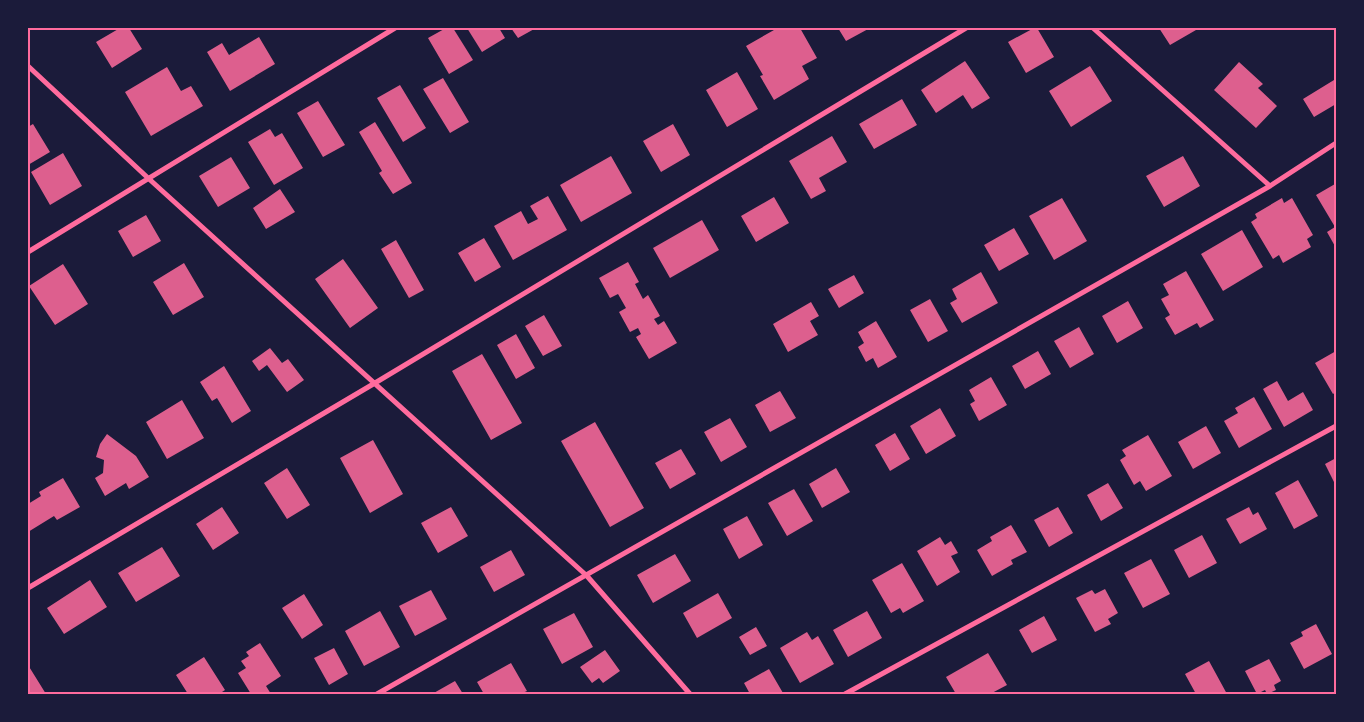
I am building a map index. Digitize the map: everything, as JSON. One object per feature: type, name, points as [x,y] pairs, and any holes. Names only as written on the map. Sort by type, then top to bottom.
[{"type":"street","points":[[28,252],[395,28]]},
{"type":"street","points":[[28,588],[375,383],[966,28]]},
{"type":"street","points":[[1093,28],[1270,186]]},
{"type":"street","points":[[28,66],[148,178],[587,576],[690,694]]},
{"type":"street","points":[[377,694],[1270,186],[1336,143]]},
{"type":"street","points":[[845,694],[1336,426]]},
{"type":"building","points":[[120,28],[129,28],[142,49],[112,68],[96,42]]},
{"type":"building","points":[[446,28],[453,28],[473,60],[449,74],[428,38]]},
{"type":"building","points":[[467,28],[499,28],[505,38],[482,52]]},
{"type":"building","points":[[511,28],[536,28],[518,38]]},
{"type":"building","points":[[773,28],[800,28],[817,58],[802,66],[809,79],[774,100],[760,76],[763,75],[746,46],[774,30]]},
{"type":"building","points":[[838,28],[870,28],[846,41]]},
{"type":"building","points":[[1037,28],[1054,57],[1026,73],[1008,42]]},
{"type":"building","points":[[1159,28],[1195,28],[1196,30],[1170,45]]},
{"type":"building","points":[[259,37],[275,64],[230,91],[207,52],[222,43],[229,55]]},
{"type":"building","points":[[965,61],[990,98],[972,109],[963,95],[936,113],[921,90]]},
{"type":"building","points":[[1239,62],[1263,84],[1258,88],[1277,106],[1256,128],[1214,90]]},
{"type":"building","points":[[1090,66],[1112,101],[1071,127],[1049,91]]},
{"type":"building","points":[[167,67],[181,91],[191,86],[203,106],[151,136],[125,92]]},
{"type":"building","points":[[737,72],[758,109],[727,127],[706,90]]},
{"type":"building","points":[[443,78],[469,122],[450,133],[423,89]]},
{"type":"building","points":[[1334,80],[1336,84],[1336,104],[1314,117],[1303,99]]},
{"type":"building","points":[[400,85],[426,128],[403,142],[377,98]]},
{"type":"building","points":[[902,99],[917,125],[874,149],[859,124]]},
{"type":"building","points":[[318,101],[345,145],[323,157],[297,113]]},
{"type":"building","points":[[375,122],[412,183],[393,194],[379,173],[382,171],[359,132]]},
{"type":"building","points":[[33,124],[50,152],[28,165],[28,127]]},
{"type":"building","points":[[673,124],[690,155],[661,172],[643,141]]},
{"type":"building","points":[[270,129],[275,137],[282,133],[303,168],[274,185],[248,142]]},
{"type":"building","points":[[832,136],[847,162],[819,178],[826,191],[811,199],[789,161]]},
{"type":"building","points":[[63,153],[82,186],[50,205],[31,172]]},
{"type":"building","points":[[611,156],[632,193],[581,222],[560,185]]},
{"type":"building","points":[[1183,156],[1200,186],[1164,207],[1146,176]]},
{"type":"building","points":[[231,157],[250,188],[218,207],[199,176]]},
{"type":"building","points":[[1335,184],[1336,248],[1327,232],[1335,227],[1316,195]]},
{"type":"building","points":[[280,189],[295,212],[266,229],[253,208]]},
{"type":"building","points":[[548,196],[567,230],[513,260],[494,226],[521,211],[528,224],[538,219],[530,206]]},
{"type":"building","points":[[774,197],[789,223],[756,242],[741,216]]},
{"type":"building","points":[[1062,198],[1087,241],[1054,260],[1029,216]]},
{"type":"building","points":[[1282,198],[1284,203],[1292,198],[1313,235],[1307,239],[1311,247],[1283,263],[1279,255],[1273,259],[1251,222],[1257,218],[1255,214]]},
{"type":"building","points":[[146,215],[161,241],[133,257],[118,231]]},
{"type":"building","points":[[702,220],[719,250],[670,278],[653,248]]},
{"type":"building","points":[[1014,228],[1029,254],[999,271],[984,245]]},
{"type":"building","points":[[1242,230],[1263,267],[1223,291],[1201,254]]},
{"type":"building","points":[[484,238],[501,267],[475,282],[458,253]]},
{"type":"building","points":[[396,240],[424,290],[409,298],[381,249]]},
{"type":"building","points":[[343,259],[378,308],[350,328],[315,279]]},
{"type":"building","points":[[628,262],[639,282],[635,284],[643,299],[648,295],[660,316],[654,319],[658,325],[664,321],[677,343],[649,359],[636,337],[641,334],[638,328],[630,332],[619,312],[626,308],[618,294],[610,298],[599,278]]},
{"type":"building","points":[[184,263],[204,297],[173,315],[153,282]]},
{"type":"building","points":[[63,264],[88,304],[55,325],[29,286]]},
{"type":"building","points":[[1186,271],[1214,320],[1200,328],[1197,323],[1175,335],[1165,318],[1170,315],[1161,299],[1169,295],[1163,284]]},
{"type":"building","points":[[981,272],[998,303],[962,323],[950,303],[957,299],[952,289]]},
{"type":"building","points":[[854,275],[864,293],[839,308],[828,289]]},
{"type":"building","points":[[930,299],[948,331],[928,342],[910,310]]},
{"type":"building","points":[[1128,301],[1143,328],[1117,343],[1102,316]]},
{"type":"building","points":[[811,302],[819,316],[810,321],[818,335],[788,352],[773,324]]},
{"type":"building","points":[[544,315],[562,346],[543,356],[525,326]]},
{"type":"building","points":[[876,321],[897,357],[878,368],[873,358],[866,362],[858,347],[864,343],[858,332]]},
{"type":"building","points":[[1079,327],[1094,354],[1070,368],[1054,341]]},
{"type":"building","points":[[516,334],[535,368],[516,379],[497,345]]},
{"type":"building","points":[[270,348],[282,363],[288,359],[304,380],[287,392],[267,365],[259,371],[252,361]]},
{"type":"building","points":[[1038,351],[1051,374],[1025,389],[1012,366]]},
{"type":"building","points":[[1336,351],[1336,392],[1333,394],[1315,363]]},
{"type":"building","points":[[482,354],[522,423],[491,440],[452,371]]},
{"type":"building","points":[[224,366],[251,411],[232,423],[217,398],[212,401],[200,382]]},
{"type":"building","points":[[991,377],[1007,405],[979,421],[970,404],[975,401],[969,390]]},
{"type":"building","points":[[1277,381],[1288,401],[1303,392],[1313,410],[1284,427],[1263,389]]},
{"type":"building","points":[[780,391],[796,418],[770,432],[755,405]]},
{"type":"building","points":[[1254,397],[1272,429],[1239,448],[1224,421],[1238,413],[1235,408]]},
{"type":"building","points":[[182,400],[204,438],[167,459],[146,422]]},
{"type":"building","points":[[940,408],[956,436],[926,454],[910,426]]},
{"type":"building","points":[[730,418],[747,447],[721,462],[704,432]]},
{"type":"building","points":[[595,422],[644,508],[610,527],[561,441]]},
{"type":"building","points":[[1206,426],[1221,453],[1193,469],[1178,442]]},
{"type":"building","points":[[895,433],[910,459],[890,471],[875,445]]},
{"type":"building","points":[[107,434],[136,456],[149,477],[129,489],[126,483],[105,496],[95,478],[103,473],[104,460],[96,457],[100,444]]},
{"type":"building","points":[[1148,435],[1172,476],[1146,491],[1140,481],[1134,485],[1120,460],[1126,456],[1122,450]]},
{"type":"building","points":[[373,440],[403,494],[370,513],[340,458]]},
{"type":"building","points":[[681,449],[696,474],[670,489],[655,463]]},
{"type":"building","points":[[1336,458],[1336,486],[1325,464]]},
{"type":"building","points":[[287,468],[310,505],[287,519],[264,483]]},
{"type":"building","points":[[836,468],[850,492],[822,508],[809,484]]},
{"type":"building","points":[[63,478],[80,507],[57,520],[54,516],[28,532],[28,504],[41,496],[39,492]]},
{"type":"building","points":[[1298,480],[1318,516],[1294,529],[1275,493]]},
{"type":"building","points":[[1108,483],[1123,508],[1101,521],[1087,495]]},
{"type":"building","points":[[794,489],[813,521],[787,536],[768,503]]},
{"type":"building","points":[[222,507],[239,533],[213,550],[196,524]]},
{"type":"building","points":[[451,507],[468,536],[438,553],[421,523]]},
{"type":"building","points":[[1058,507],[1073,533],[1049,547],[1034,520]]},
{"type":"building","points":[[1249,507],[1253,515],[1258,512],[1267,529],[1240,544],[1226,519]]},
{"type":"building","points":[[747,516],[763,545],[739,559],[723,529]]},
{"type":"building","points":[[1011,525],[1027,552],[1011,560],[1013,564],[992,576],[977,550],[992,541],[990,537]]},
{"type":"building","points":[[1202,535],[1217,563],[1189,578],[1174,550]]},
{"type":"building","points":[[940,537],[945,545],[951,541],[958,553],[951,556],[960,572],[937,586],[917,551]]},
{"type":"building","points":[[162,547],[180,576],[136,602],[118,573]]},
{"type":"building","points":[[511,550],[525,575],[494,592],[480,567]]},
{"type":"building","points":[[675,554],[691,581],[653,603],[637,575]]},
{"type":"building","points":[[1151,559],[1170,594],[1143,608],[1124,573]]},
{"type":"building","points":[[902,563],[924,601],[903,613],[900,608],[891,613],[872,580]]},
{"type":"building","points":[[90,580],[107,607],[64,634],[47,608]]},
{"type":"building","points":[[1105,589],[1118,613],[1108,619],[1111,624],[1095,632],[1076,598],[1092,590],[1095,594]]},
{"type":"building","points":[[431,590],[447,619],[415,636],[399,606]]},
{"type":"building","points":[[718,593],[732,618],[697,638],[683,613]]},
{"type":"building","points":[[304,594],[323,625],[302,639],[282,608]]},
{"type":"building","points":[[380,611],[400,647],[364,666],[345,631]]},
{"type":"building","points":[[867,611],[882,638],[848,657],[833,630]]},
{"type":"building","points":[[574,613],[593,647],[562,664],[543,629]]},
{"type":"building","points":[[1044,616],[1057,640],[1032,653],[1019,630]]},
{"type":"building","points":[[1316,624],[1332,654],[1304,669],[1290,643],[1303,636],[1301,632]]},
{"type":"building","points":[[756,627],[767,646],[750,655],[739,637]]},
{"type":"building","points":[[807,632],[812,640],[818,636],[834,664],[800,683],[780,648]]},
{"type":"building","points":[[260,643],[281,676],[266,686],[271,694],[251,694],[238,673],[246,668],[241,661],[249,656],[246,652]]},
{"type":"building","points":[[334,648],[348,674],[329,685],[314,658]]},
{"type":"building","points":[[605,650],[620,671],[603,683],[599,678],[592,683],[580,667]]},
{"type":"building","points":[[988,653],[1007,685],[990,694],[956,694],[946,677]]},
{"type":"building","points":[[204,657],[225,690],[219,694],[188,694],[176,675]]},
{"type":"building","points":[[1269,659],[1281,681],[1274,685],[1276,690],[1267,694],[1265,690],[1257,694],[1245,671]]},
{"type":"building","points":[[1209,661],[1227,694],[1196,694],[1185,674]]},
{"type":"building","points":[[511,663],[527,691],[520,694],[484,694],[477,682]]},
{"type":"building","points":[[28,665],[46,694],[28,694]]},
{"type":"building","points":[[769,669],[783,693],[750,694],[744,683]]},
{"type":"building","points":[[455,681],[463,694],[432,694]]}]
